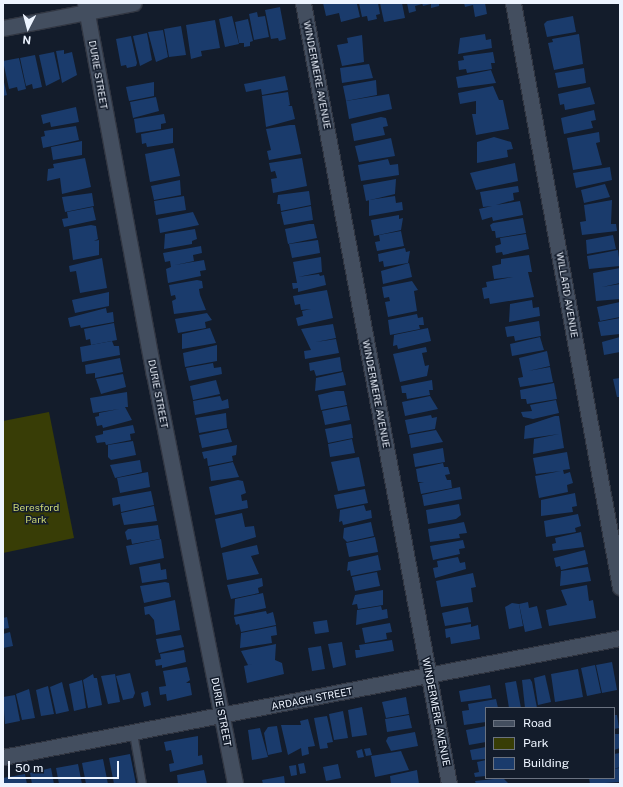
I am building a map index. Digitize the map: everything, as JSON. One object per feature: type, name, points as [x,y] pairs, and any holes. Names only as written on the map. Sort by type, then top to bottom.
[{"type":"street","points":[[3,28],[86,7],[134,3]]},
{"type":"street","name":"WINDERMERE AVENUE","points":[[303,3],[449,784]]},
{"type":"street","name":"WILLARD AVENUE","points":[[513,3],[620,587]]},
{"type":"street","name":"DURIE STREET","points":[[86,7],[155,382],[223,716],[235,784]]},
{"type":"street","name":"ARDAGH STREET","points":[[3,757],[223,716],[620,638]]},
{"type":"lane","points":[[133,733],[142,784]]},
{"type":"green space","name":"Beresford Park","points":[[49,412],[74,538],[3,553],[3,421]]},
{"type":"building","points":[[323,3],[357,4],[360,17],[341,22],[339,13],[326,16]]},
{"type":"building","points":[[359,3],[378,3],[380,14],[376,15],[377,19],[368,21],[367,16],[362,17]]},
{"type":"building","points":[[380,3],[402,3],[405,18],[384,22]]},
{"type":"building","points":[[407,3],[422,4],[415,6],[416,11],[409,13]]},
{"type":"building","points":[[422,3],[439,3],[439,6],[431,8],[431,4],[423,6]]},
{"type":"building","points":[[464,3],[485,3],[487,14],[475,17],[473,5],[465,7]]},
{"type":"building","points":[[280,7],[286,39],[279,41],[278,38],[271,39],[265,10]]},
{"type":"building","points":[[257,12],[258,17],[265,16],[269,37],[254,40],[249,14]]},
{"type":"building","points":[[232,16],[239,44],[225,47],[219,19]]},
{"type":"building","points":[[573,16],[576,32],[547,37],[544,24],[547,21]]},
{"type":"building","points":[[248,19],[253,41],[250,42],[250,46],[244,47],[244,43],[239,43],[235,22]]},
{"type":"building","points":[[215,20],[220,48],[201,51],[202,56],[191,59],[186,25]]},
{"type":"building","points":[[181,26],[186,55],[169,57],[164,29]]},
{"type":"building","points":[[163,30],[168,57],[156,62],[148,32]]},
{"type":"building","points":[[147,33],[152,60],[140,66],[133,36]]},
{"type":"building","points":[[485,34],[486,40],[491,39],[492,48],[458,54],[460,38]]},
{"type":"building","points":[[579,34],[583,64],[554,70],[548,43],[553,42],[552,39]]},
{"type":"building","points":[[362,35],[364,62],[342,66],[337,45],[348,43],[347,38]]},
{"type":"building","points":[[131,36],[137,63],[136,66],[127,68],[126,65],[121,66],[116,39]]},
{"type":"building","points":[[64,50],[64,54],[72,52],[77,75],[62,83],[56,51]]},
{"type":"building","points":[[54,52],[60,79],[46,86],[39,55]]},
{"type":"building","points":[[493,52],[495,63],[491,63],[492,69],[467,73],[466,69],[459,70],[458,61],[464,60],[463,56]]},
{"type":"building","points":[[35,55],[42,87],[33,89],[32,84],[26,86],[20,58]]},
{"type":"building","points":[[19,58],[26,89],[18,91],[17,87],[9,89],[3,61]]},
{"type":"building","points":[[369,64],[373,78],[342,83],[340,68]]},
{"type":"building","points":[[584,68],[586,83],[558,88],[555,73]]},
{"type":"building","points":[[491,70],[496,83],[458,88],[456,77]]},
{"type":"building","points":[[285,76],[288,90],[262,95],[261,89],[246,92],[244,84]]},
{"type":"building","points":[[3,78],[7,95],[3,96]]},
{"type":"building","points":[[376,80],[377,95],[346,101],[343,86]]},
{"type":"building","points":[[154,82],[154,96],[129,101],[126,87]]},
{"type":"building","points":[[493,86],[499,100],[503,100],[509,129],[476,135],[472,114],[476,114],[476,101],[460,104],[458,93]]},
{"type":"building","points":[[590,87],[595,104],[565,110],[564,104],[560,105],[558,94]]},
{"type":"building","points":[[288,92],[290,105],[288,106],[292,106],[295,119],[266,127],[262,96]]},
{"type":"building","points":[[389,94],[392,109],[349,119],[346,101]]},
{"type":"building","points":[[156,97],[159,111],[133,118],[130,102]]},
{"type":"building","points":[[76,107],[79,122],[51,127],[50,122],[43,124],[41,115]]},
{"type":"building","points":[[594,110],[596,120],[591,121],[593,128],[564,134],[561,118]]},
{"type":"building","points":[[164,114],[166,123],[161,124],[161,129],[136,133],[134,119]]},
{"type":"building","points":[[381,117],[386,118],[388,126],[383,127],[385,135],[354,141],[351,124]]},
{"type":"building","points":[[295,125],[301,154],[269,160],[267,151],[271,150],[266,129]]},
{"type":"building","points":[[76,126],[79,140],[43,148],[41,137],[45,136],[44,131]]},
{"type":"building","points":[[173,128],[173,143],[147,147],[146,143],[142,144],[141,134]]},
{"type":"building","points":[[599,132],[600,142],[596,143],[602,165],[573,170],[567,138]]},
{"type":"building","points":[[494,137],[511,142],[513,149],[507,150],[508,157],[477,163],[477,142]]},
{"type":"building","points":[[391,138],[395,156],[359,162],[355,146]]},
{"type":"building","points":[[82,141],[82,155],[53,160],[51,147]]},
{"type":"building","points":[[174,148],[180,176],[150,182],[145,154]]},
{"type":"building","points":[[85,158],[91,187],[62,194],[60,178],[47,181],[48,169],[54,168],[53,164]]},
{"type":"building","points":[[302,158],[307,186],[273,193],[271,179],[277,178],[275,171],[271,172],[269,163]]},
{"type":"building","points":[[388,159],[390,165],[398,164],[399,175],[361,181],[358,165]]},
{"type":"building","points":[[515,163],[518,181],[476,190],[470,173]]},
{"type":"building","points":[[610,167],[612,180],[576,188],[573,173]]},
{"type":"building","points":[[396,179],[395,194],[366,201],[363,185]]},
{"type":"building","points":[[180,180],[181,195],[154,200],[151,186]]},
{"type":"building","points":[[605,184],[610,197],[584,203],[581,190]]},
{"type":"building","points":[[518,186],[519,192],[513,193],[514,200],[496,205],[520,201],[523,215],[493,221],[492,217],[482,220],[479,209],[492,206],[483,207],[480,192]]},
{"type":"building","points":[[309,191],[311,205],[281,211],[280,204],[277,204],[278,195]]},
{"type":"building","points":[[92,193],[94,206],[65,212],[62,197]]},
{"type":"building","points":[[184,196],[186,210],[156,215],[154,201]]},
{"type":"building","points":[[395,196],[396,203],[402,202],[403,210],[369,216],[369,200]]},
{"type":"building","points":[[612,200],[611,224],[616,224],[617,231],[582,235],[580,222],[586,221],[584,205]]},
{"type":"building","points":[[311,206],[313,220],[284,225],[281,212]]},
{"type":"building","points":[[93,207],[96,220],[64,227],[62,219],[68,218],[67,212]]},
{"type":"building","points":[[193,212],[199,225],[160,233],[158,219]]},
{"type":"building","points":[[399,215],[399,219],[403,218],[401,230],[374,236],[371,220]]},
{"type":"building","points":[[523,218],[526,233],[496,238],[495,231],[492,231],[490,225],[493,223]]},
{"type":"building","points":[[314,224],[317,238],[288,244],[285,229]]},
{"type":"building","points":[[91,225],[96,226],[98,239],[94,241],[99,240],[99,255],[73,260],[69,229]]},
{"type":"building","points":[[195,229],[197,239],[192,241],[192,244],[164,249],[165,234]]},
{"type":"building","points":[[401,231],[404,246],[377,251],[375,242],[380,241],[379,235]]},
{"type":"building","points":[[526,234],[529,249],[503,255],[502,252],[496,253],[495,246],[501,244],[500,238]]},
{"type":"building","points":[[613,235],[616,249],[587,254],[586,240]]},
{"type":"building","points":[[318,240],[320,253],[292,258],[289,244]]},
{"type":"building","points":[[201,246],[202,253],[193,255],[194,261],[175,265],[204,260],[206,270],[200,271],[201,276],[168,283],[166,269],[171,267],[170,261],[165,262],[163,253]]},
{"type":"building","points":[[405,248],[406,252],[410,251],[408,263],[384,267],[383,261],[379,262],[378,254]]},
{"type":"building","points":[[618,250],[620,266],[589,269],[587,256]]},
{"type":"building","points":[[529,255],[532,272],[528,272],[534,297],[490,304],[489,298],[484,299],[482,288],[487,287],[486,282],[513,277],[494,279],[492,266],[501,264],[501,259]]},
{"type":"building","points":[[321,257],[322,272],[298,277],[319,274],[320,276],[324,275],[326,285],[298,292],[298,288],[293,289],[292,283],[297,283],[293,262]]},
{"type":"building","points":[[102,258],[107,288],[80,293],[76,271],[70,272],[69,266]]},
{"type":"building","points":[[409,263],[412,277],[383,284],[381,271]]},
{"type":"building","points":[[620,268],[620,283],[602,287],[620,284],[620,299],[596,301],[593,273]]},
{"type":"building","points":[[197,280],[202,281],[203,288],[199,289],[206,310],[174,314],[172,301],[176,299],[175,295],[171,296],[169,285]]},
{"type":"building","points":[[412,281],[418,290],[414,291],[417,311],[388,317],[385,302],[390,301],[389,297],[384,298],[382,287]]},
{"type":"building","points":[[327,290],[333,318],[298,326],[296,318],[303,316],[302,311],[311,309],[301,310],[300,304],[295,305],[293,296]]},
{"type":"building","points":[[109,292],[109,306],[75,313],[72,300]]},
{"type":"building","points":[[532,300],[533,308],[539,307],[540,316],[509,322],[510,304]]},
{"type":"building","points":[[620,302],[620,317],[600,321],[597,307]]},
{"type":"building","points":[[106,308],[107,313],[113,312],[114,322],[81,328],[80,325],[70,327],[68,318]]},
{"type":"building","points":[[207,313],[212,320],[205,322],[206,328],[178,333],[175,319]]},
{"type":"building","points":[[417,314],[418,318],[423,317],[424,325],[419,325],[420,329],[390,335],[388,320]]},
{"type":"building","points":[[620,318],[620,334],[601,336],[598,322]]},
{"type":"building","points":[[539,321],[541,336],[515,341],[514,336],[507,337],[505,327]]},
{"type":"building","points":[[114,323],[117,340],[91,345],[90,339],[86,340],[84,329]]},
{"type":"building","points":[[333,324],[336,338],[316,342],[336,339],[339,353],[305,359],[304,351],[311,350],[301,329]]},
{"type":"building","points":[[210,328],[216,343],[182,349],[182,334]]},
{"type":"building","points":[[428,328],[431,341],[398,349],[397,345],[393,346],[394,335]]},
{"type":"building","points":[[540,337],[544,350],[512,356],[510,344]]},
{"type":"building","points":[[620,337],[620,352],[604,355],[602,342]]},
{"type":"building","points":[[112,341],[114,346],[119,346],[120,355],[82,362],[80,347]]},
{"type":"building","points":[[217,345],[217,361],[185,367],[183,353]]},
{"type":"building","points":[[426,347],[427,352],[422,353],[425,366],[429,365],[427,376],[400,382],[393,354]]},
{"type":"building","points":[[547,351],[550,366],[528,371],[550,367],[553,382],[520,387],[518,378],[523,377],[519,358]]},
{"type":"building","points":[[340,357],[342,371],[316,376],[314,370],[310,371],[309,363]]},
{"type":"building","points":[[120,358],[123,372],[95,378],[95,373],[86,374],[85,365]]},
{"type":"building","points":[[213,363],[214,368],[221,367],[222,374],[189,381],[186,368]]},
{"type":"building","points":[[343,372],[346,385],[315,391],[316,378]]},
{"type":"building","points":[[123,374],[126,387],[101,394],[96,379]]},
{"type":"building","points":[[620,378],[620,397],[617,397],[613,379]]},
{"type":"building","points":[[216,380],[220,394],[193,400],[190,386]]},
{"type":"building","points":[[432,380],[433,390],[429,390],[430,395],[407,399],[406,393],[402,393],[401,386]]},
{"type":"building","points":[[554,383],[557,399],[527,404],[526,399],[521,399],[520,390]]},
{"type":"building","points":[[336,391],[344,391],[347,405],[321,410],[318,395]]},
{"type":"building","points":[[127,392],[128,407],[125,407],[132,420],[103,428],[102,425],[97,426],[95,417],[99,416],[99,413],[119,409],[93,413],[90,398]]},
{"type":"building","points":[[220,396],[222,401],[228,399],[229,408],[195,415],[193,401]]},
{"type":"building","points":[[430,396],[438,409],[405,416],[402,402]]},
{"type":"building","points":[[556,400],[559,413],[533,419],[523,417],[521,412],[532,411],[530,405]]},
{"type":"building","points":[[347,406],[350,420],[325,425],[322,411]]},
{"type":"building","points":[[226,413],[227,428],[199,433],[196,418]]},
{"type":"building","points":[[431,415],[432,418],[437,417],[435,429],[408,434],[405,420]]},
{"type":"building","points":[[559,416],[564,448],[533,454],[534,439],[559,434],[524,439],[525,426]]},
{"type":"building","points":[[351,424],[353,438],[328,443],[325,429]]},
{"type":"building","points":[[133,425],[135,433],[130,434],[131,440],[106,445],[105,442],[97,443],[95,436],[103,434],[103,431]]},
{"type":"building","points":[[228,429],[232,442],[202,448],[199,435]]},
{"type":"building","points":[[436,430],[443,442],[411,448],[409,435]]},
{"type":"building","points":[[352,439],[355,453],[330,457],[328,444]]},
{"type":"building","points":[[133,441],[136,455],[111,460],[108,457],[108,445]]},
{"type":"building","points":[[237,445],[236,455],[232,456],[233,461],[208,466],[207,458],[204,459],[202,452]]},
{"type":"building","points":[[443,448],[445,462],[415,467],[413,454]]},
{"type":"building","points":[[567,452],[570,469],[563,470],[564,474],[570,472],[573,483],[567,485],[568,492],[539,498],[535,476],[561,471],[536,474],[533,458]]},
{"type":"building","points":[[359,457],[365,486],[338,491],[331,462]]},
{"type":"building","points":[[140,460],[142,472],[115,478],[110,465]]},
{"type":"building","points":[[233,462],[239,477],[211,481],[209,467]]},
{"type":"building","points":[[443,463],[444,467],[448,467],[450,474],[445,475],[447,480],[451,480],[452,488],[421,494],[419,483],[424,482],[418,482],[416,469]]},
{"type":"building","points":[[148,472],[150,487],[120,493],[117,478]]},
{"type":"building","points":[[238,480],[243,481],[246,493],[241,495],[242,501],[247,500],[248,508],[215,515],[209,487]]},
{"type":"building","points":[[460,487],[462,499],[424,506],[422,495]]},
{"type":"building","points":[[365,489],[368,503],[337,509],[334,495]]},
{"type":"building","points":[[151,491],[154,505],[121,512],[120,504],[113,506],[112,498]]},
{"type":"building","points":[[575,493],[577,506],[572,507],[573,512],[541,516],[541,500]]},
{"type":"building","points":[[459,504],[461,515],[456,519],[428,524],[426,510]]},
{"type":"building","points":[[364,505],[366,511],[371,510],[372,518],[343,525],[342,521],[339,522],[340,510]]},
{"type":"building","points":[[154,506],[157,521],[124,525],[121,513]]},
{"type":"building","points":[[242,513],[245,527],[254,526],[256,537],[221,548],[215,519]]},
{"type":"building","points":[[578,514],[581,526],[575,528],[576,532],[546,537],[544,521]]},
{"type":"building","points":[[371,522],[374,536],[347,542],[343,538],[344,528]]},
{"type":"building","points":[[464,522],[467,533],[459,534],[460,538],[430,542],[428,529]]},
{"type":"building","points":[[158,525],[160,539],[132,544],[131,539],[127,540],[125,532],[128,529]]},
{"type":"building","points":[[581,532],[584,547],[553,551],[552,544],[556,543],[555,538]]},
{"type":"building","points":[[375,537],[378,552],[349,557],[346,543]]},
{"type":"building","points":[[161,539],[164,558],[130,565],[126,546]]},
{"type":"building","points":[[463,540],[465,548],[459,549],[460,554],[433,560],[430,546]]},
{"type":"building","points":[[257,545],[259,554],[251,556],[259,574],[227,580],[222,553]]},
{"type":"building","points":[[585,550],[588,564],[561,570],[560,566],[556,567],[554,558]]},
{"type":"building","points":[[378,555],[381,570],[351,576],[350,570],[347,571],[348,562]]},
{"type":"building","points":[[458,557],[460,563],[465,562],[466,569],[435,578],[433,568],[438,567],[437,561]]},
{"type":"building","points":[[160,563],[161,570],[166,569],[167,579],[142,583],[139,567]]},
{"type":"building","points":[[588,567],[591,581],[560,586],[561,571]]},
{"type":"building","points":[[377,572],[380,586],[355,591],[352,577]]},
{"type":"building","points":[[473,573],[476,587],[471,588],[473,602],[441,607],[436,581]]},
{"type":"building","points":[[262,578],[263,586],[258,588],[259,593],[231,599],[227,585]]},
{"type":"building","points":[[165,582],[169,583],[171,597],[144,603],[140,586]]},
{"type":"building","points":[[587,585],[589,601],[593,600],[596,618],[549,626],[546,610],[567,605],[561,590]]},
{"type":"building","points":[[383,590],[383,605],[358,609],[357,604],[352,605],[355,595]]},
{"type":"building","points":[[263,593],[266,608],[234,615],[235,599]]},
{"type":"building","points":[[175,600],[180,630],[156,635],[154,620],[149,614],[145,615],[144,607]]},
{"type":"building","points":[[528,602],[529,608],[537,606],[542,628],[525,632],[519,604]]},
{"type":"building","points":[[512,603],[519,604],[523,626],[509,629],[505,607]]},
{"type":"building","points":[[381,606],[382,610],[387,609],[388,618],[356,625],[357,610]]},
{"type":"building","points":[[468,607],[471,622],[445,626],[442,613]]},
{"type":"building","points":[[266,611],[267,614],[273,612],[276,625],[241,632],[239,624],[236,625],[234,617]]},
{"type":"building","points":[[7,617],[9,628],[3,629],[3,618]]},
{"type":"building","points":[[327,620],[329,632],[315,634],[313,622]]},
{"type":"building","points":[[390,623],[392,632],[386,633],[387,639],[365,643],[362,628]]},
{"type":"building","points":[[471,624],[471,627],[478,625],[480,639],[451,644],[450,637],[446,638],[445,629]]},
{"type":"building","points":[[276,626],[277,635],[271,636],[272,643],[240,648],[241,633]]},
{"type":"building","points":[[10,632],[13,646],[3,648],[3,634]]},
{"type":"building","points":[[181,635],[184,647],[159,653],[156,639]]},
{"type":"building","points":[[392,640],[394,651],[356,658],[355,650],[360,650],[359,645]]},
{"type":"building","points":[[342,642],[346,665],[333,668],[328,644]]},
{"type":"building","points":[[276,644],[275,660],[282,663],[284,674],[247,683],[244,666],[266,661],[248,665],[241,651]]},
{"type":"building","points":[[321,646],[325,669],[312,671],[308,648]]},
{"type":"building","points":[[184,650],[186,662],[162,668],[162,665],[156,666],[155,660],[161,659],[160,654]]},
{"type":"building","points":[[612,662],[617,690],[602,693],[596,665]]},
{"type":"building","points":[[595,665],[601,693],[587,696],[581,668]]},
{"type":"building","points":[[187,667],[190,680],[186,683],[190,683],[192,695],[167,701],[166,694],[160,695],[159,687],[166,686],[163,671]]},
{"type":"building","points":[[578,669],[583,697],[555,702],[551,674]]},
{"type":"building","points":[[130,673],[135,693],[133,698],[123,700],[116,676]]},
{"type":"building","points":[[93,674],[94,678],[97,678],[102,705],[88,708],[83,680]]},
{"type":"building","points":[[115,674],[120,702],[108,704],[101,676]]},
{"type":"building","points":[[545,675],[551,702],[538,705],[534,678]]},
{"type":"building","points":[[530,679],[532,682],[537,707],[525,707],[522,680]]},
{"type":"building","points":[[82,680],[86,708],[74,711],[69,684]]},
{"type":"building","points":[[516,681],[521,707],[509,707],[505,683]]},
{"type":"building","points":[[62,682],[69,711],[56,714],[50,687]]},
{"type":"building","points":[[490,685],[492,698],[461,702],[459,691]]},
{"type":"building","points":[[48,686],[54,714],[41,716],[36,690]]},
{"type":"building","points":[[29,689],[35,718],[22,720],[16,694]]},
{"type":"building","points":[[148,691],[151,705],[144,707],[141,693]]},
{"type":"building","points":[[15,695],[20,721],[5,724],[3,697]]},
{"type":"building","points":[[406,697],[409,714],[386,718],[382,702]]},
{"type":"building","points":[[496,699],[498,707],[485,707],[485,722],[464,725],[462,711],[469,710],[468,704]]},
{"type":"building","points":[[362,707],[367,735],[352,737],[348,710]]},
{"type":"building","points":[[343,711],[348,738],[334,740],[329,714]]},
{"type":"building","points":[[409,715],[412,728],[387,732],[385,719]]},
{"type":"building","points":[[615,715],[617,715],[619,728],[615,729]]},
{"type":"building","points":[[327,716],[333,742],[327,743],[328,748],[320,749],[314,718]]},
{"type":"building","points":[[308,719],[315,746],[308,747],[309,754],[302,756],[301,748],[288,755],[281,725],[301,725],[300,721]]},
{"type":"building","points":[[277,726],[282,752],[268,755],[264,733],[268,727]]},
{"type":"building","points":[[485,726],[485,742],[469,745],[466,730]]},
{"type":"building","points":[[260,728],[268,757],[252,760],[248,730]]},
{"type":"building","points":[[415,732],[418,746],[391,751],[386,741],[388,737]]},
{"type":"building","points":[[615,734],[620,734],[620,748],[615,750]]},
{"type":"building","points":[[198,736],[198,756],[202,755],[203,764],[170,772],[169,764],[174,763],[171,750],[166,751],[164,742]]},
{"type":"building","points":[[485,747],[485,759],[472,760],[470,750]]},
{"type":"building","points":[[370,748],[372,755],[366,756],[364,749]]},
{"type":"building","points":[[362,749],[364,757],[358,758],[356,751]]},
{"type":"building","points":[[401,751],[409,770],[375,777],[371,756]]},
{"type":"building","points":[[620,753],[620,767],[615,769],[615,754]]},
{"type":"building","points":[[130,754],[136,784],[114,784],[109,758]]},
{"type":"building","points":[[103,759],[108,784],[86,784],[82,763]]},
{"type":"building","points":[[485,760],[485,776],[475,777],[474,773],[479,772],[477,762]]},
{"type":"building","points":[[304,763],[306,773],[300,774],[298,764]]},
{"type":"building","points":[[78,764],[82,784],[59,784],[56,768]]},
{"type":"building","points":[[338,764],[341,778],[326,781],[323,767]]},
{"type":"building","points":[[296,765],[297,775],[291,776],[289,766]]},
{"type":"building","points":[[51,768],[54,784],[32,784],[30,773]]},
{"type":"building","points":[[620,768],[620,782],[590,784],[589,779],[615,779],[615,769]]},
{"type":"building","points":[[204,770],[207,784],[178,784],[177,775]]},
{"type":"building","points":[[417,770],[419,784],[391,784],[390,776]]},
{"type":"building","points":[[25,774],[27,784],[4,784],[3,778]]},
{"type":"building","points":[[284,776],[285,784],[263,784],[262,780]]},
{"type":"building","points":[[504,779],[509,784],[476,784],[475,781]]}]
